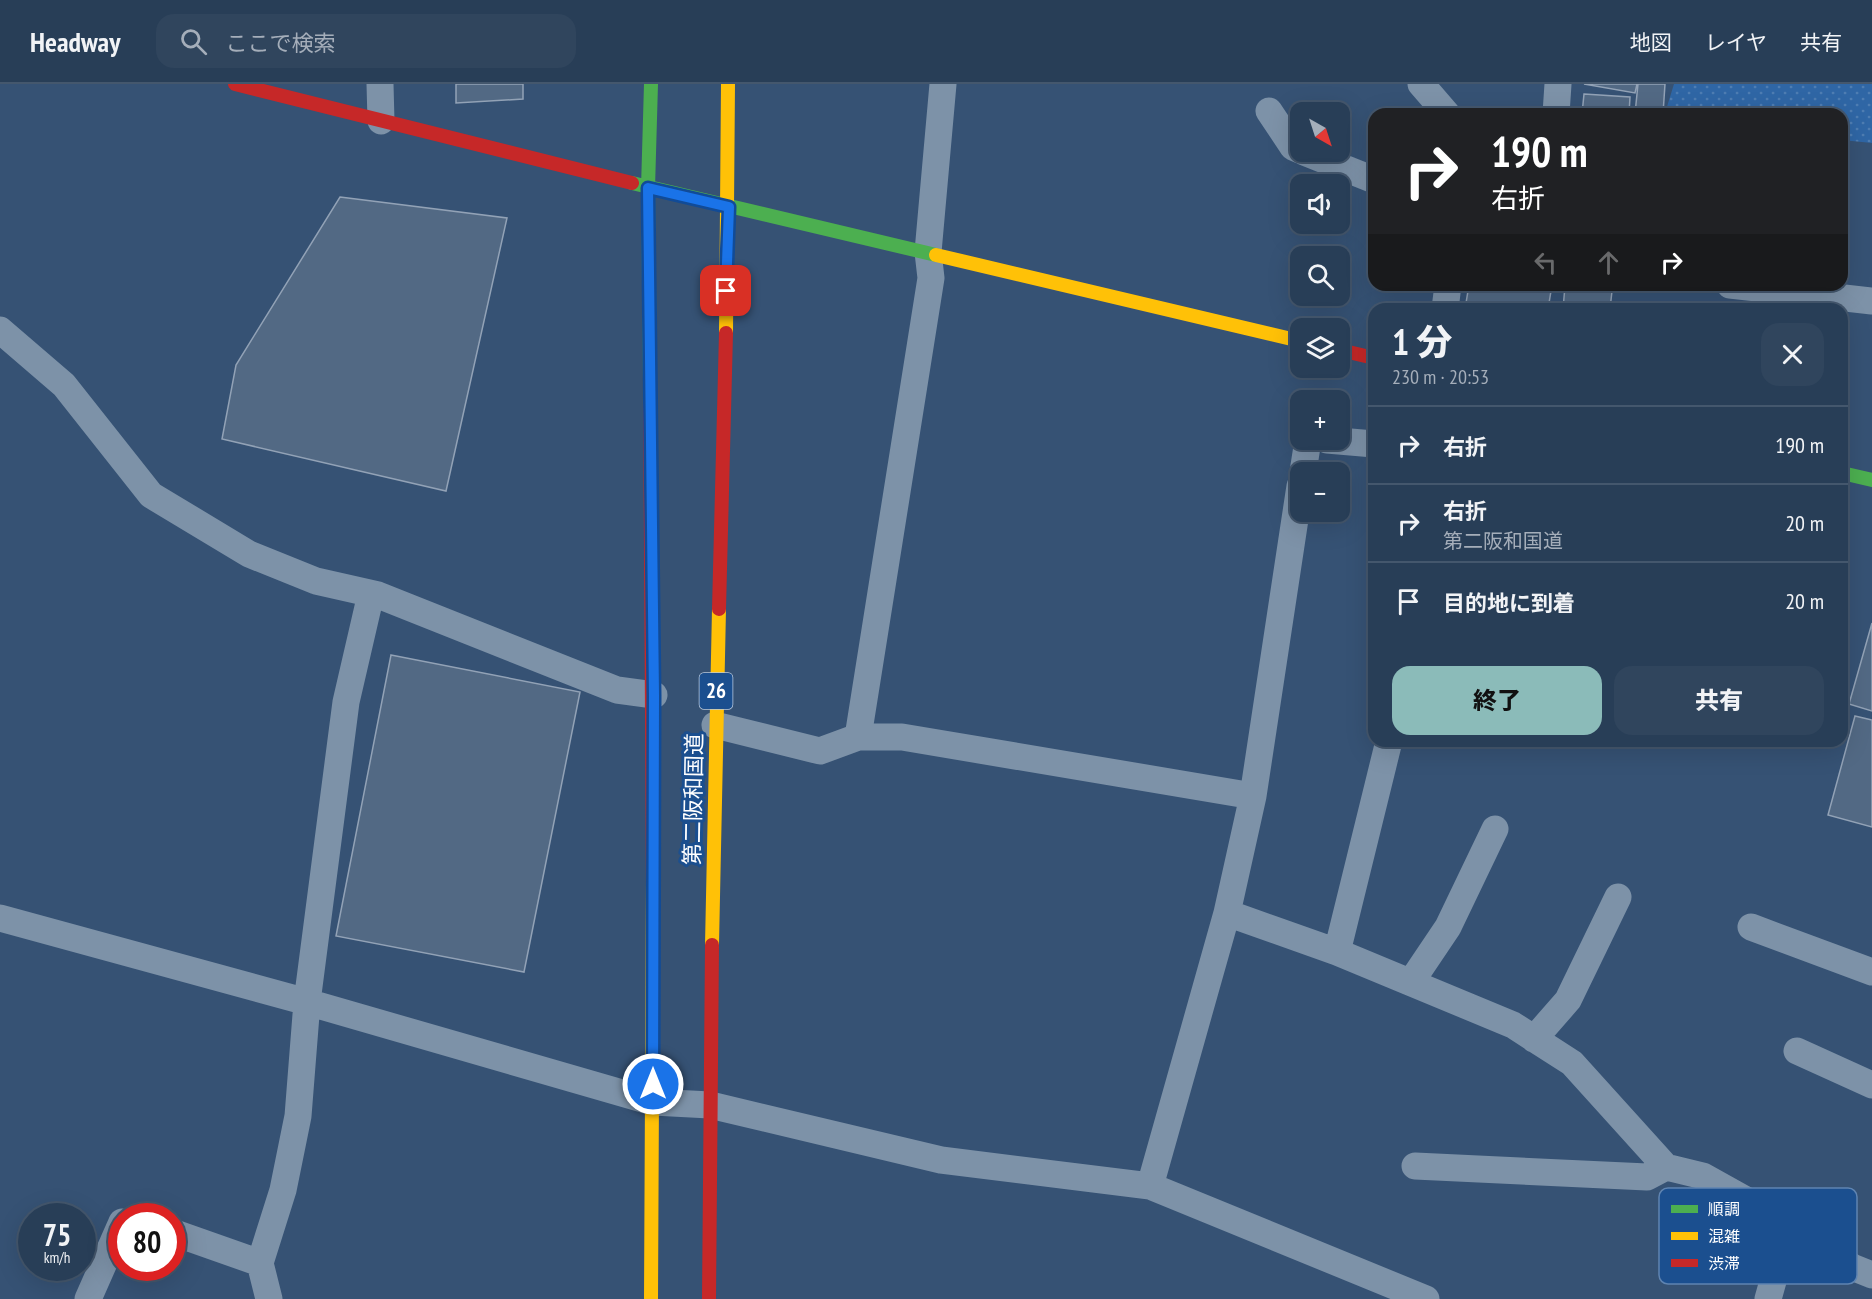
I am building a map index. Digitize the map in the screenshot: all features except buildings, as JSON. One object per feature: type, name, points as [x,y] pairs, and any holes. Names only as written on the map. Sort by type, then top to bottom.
[{"type":"main road","points":[[235,84],[648,188],[1290,339]]},
{"type":"main road","name":"第二阪和国道","points":[[651,84],[648,188],[654,695],[651,1299]]},
{"type":"main road","name":"第二阪和国道","points":[[709,1299],[715,725],[729,207],[728,84]]},
{"type":"main road","points":[[1350,352],[1368,357]]},
{"type":"main road","points":[[1848,474],[1872,480]]},
{"type":"street","points":[[380,84],[381,120]]},
{"type":"street","points":[[858,737],[931,278],[928,252],[943,84]]},
{"type":"street","points":[[1420,84],[1442,108]]},
{"type":"street","points":[[1556,108],[1558,84]]},
{"type":"street","points":[[1269,111],[1290,142]]},
{"type":"street","points":[[1329,162],[1368,178]]},
{"type":"street","points":[[1780,291],[1872,302]]},
{"type":"street","points":[[0,330],[64,385],[152,495],[249,554],[316,581],[371,594],[496,640],[617,690],[654,695]]},
{"type":"street","points":[[1350,442],[1368,443]]},
{"type":"street","points":[[1150,1186],[1227,913],[1253,796],[1295,522]]},
{"type":"street","points":[[269,1299],[260,1263],[283,1190],[298,1116],[307,1002],[345,702],[371,594]]},
{"type":"street","points":[[715,725],[820,751],[858,737],[903,737],[1253,796]]},
{"type":"street","points":[[1337,952],[1388,747]]},
{"type":"street","points":[[1411,982],[1448,927],[1495,829]]},
{"type":"street","points":[[1534,1039],[1568,1000],[1618,897]]},
{"type":"street","points":[[1227,913],[1337,952],[1513,1025],[1572,1063],[1666,1167],[1703,1176],[1724,1188]]},
{"type":"street","points":[[0,918],[307,1002],[653,1102],[710,1106],[941,1160],[1150,1186],[1426,1299]]},
{"type":"street","points":[[1751,927],[1872,972]]},
{"type":"street","points":[[1797,1051],[1872,1085]]},
{"type":"street","points":[[1415,1166],[1647,1177],[1666,1167]]},
{"type":"street","points":[[186,1237],[260,1263]]},
{"type":"street","points":[[88,1299],[108,1254]]},
{"type":"street","points":[[1857,1269],[1872,1275]]},
{"type":"street","points":[[1768,1299],[1772,1284]]},
{"type":"shaded area","points":[[1674,84],[1872,84],[1872,143],[1848,141],[1848,108],[1667,108]]},
{"type":"traffic: fast","points":[[650,380],[648,188],[651,84]]},
{"type":"traffic: fast","points":[[632,183],[936,255]]},
{"type":"traffic: fast","points":[[1848,474],[1872,480]]},
{"type":"traffic: slow","points":[[726,333],[728,84]]},
{"type":"traffic: slow","points":[[936,255],[1290,339]]},
{"type":"traffic: slow","points":[[712,945],[719,609]]},
{"type":"traffic: slow","points":[[651,1299],[653,884]]},
{"type":"traffic: jam","points":[[235,84],[632,183]]},
{"type":"traffic: jam","points":[[719,609],[726,333]]},
{"type":"traffic: jam","points":[[1350,352],[1368,357]]},
{"type":"traffic: jam","points":[[650,380],[653,884]]},
{"type":"traffic: jam","points":[[709,1299],[712,945]]},
{"type":"route","points":[[653,1084],[654,695],[648,188],[729,207],[726,291]]}]
